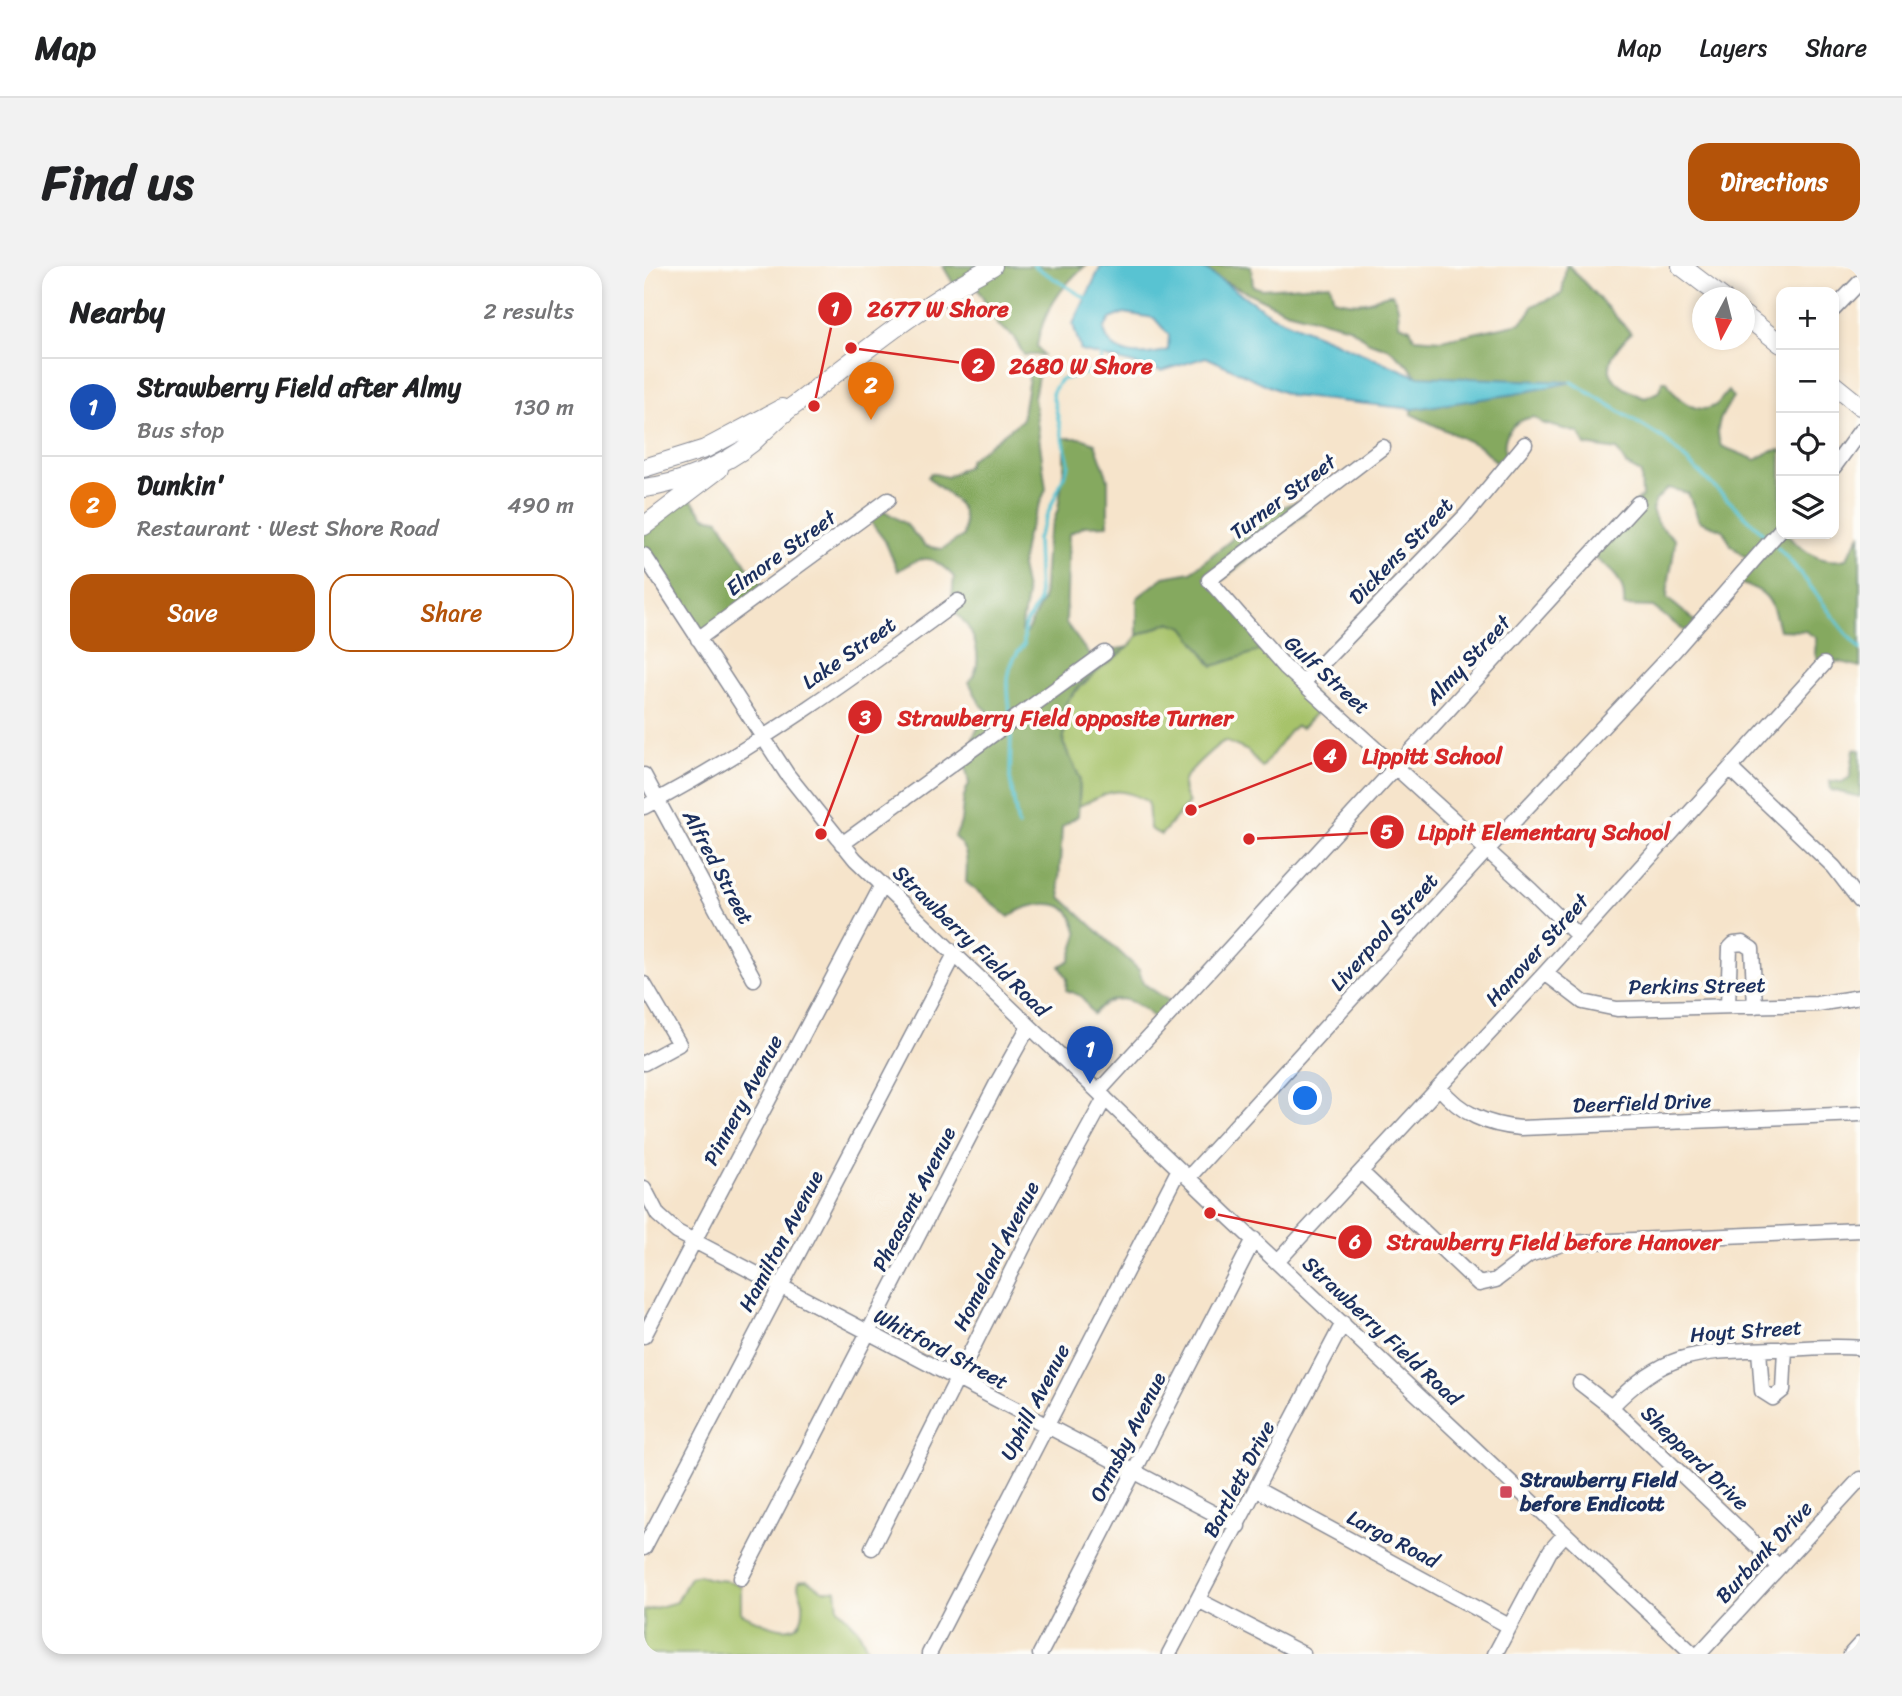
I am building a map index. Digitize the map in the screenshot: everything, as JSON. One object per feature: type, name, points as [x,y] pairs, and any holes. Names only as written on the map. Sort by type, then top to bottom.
[{"type":"main road","points":[[644,526],[818,388],[937,300],[993,266]]},
{"type":"main road","points":[[1681,266],[1709,287]]},
{"type":"main road","points":[[1755,323],[1776,340]]},
{"type":"main road","points":[[644,468],[684,458],[818,388]]},
{"type":"main road","points":[[1839,389],[1860,406]]},
{"type":"main road","points":[[644,488],[699,472],[741,450]]},
{"type":"street","points":[[1839,304],[1860,282]]},
{"type":"street","points":[[1839,460],[1860,431]]},
{"type":"street","name":"Dickens Street","points":[[1304,683],[1467,514],[1525,444]]},
{"type":"street","name":"Turner Street","points":[[1209,580],[1383,447]]},
{"type":"street","name":"Elmore Street","points":[[698,639],[888,500]]},
{"type":"street","name":"Almy Street","points":[[1102,1094],[1264,907],[1397,768],[1638,503]]},
{"type":"street","name":"Liverpool Street","points":[[1184,1173],[1675,650],[1776,535]]},
{"type":"street","name":"Strawberry Field Road","points":[[644,555],[804,797],[842,844],[1029,1026],[1693,1654]]},
{"type":"street","name":"Gulf Street","points":[[1209,580],[1264,646],[1578,936]]},
{"type":"street","name":"Lake Street","points":[[644,807],[730,760],[845,684],[958,601]]},
{"type":"street","points":[[842,844],[1105,653]]},
{"type":"street","name":"Hanover Street","points":[[1278,1262],[1545,973],[1824,664]]},
{"type":"street","points":[[1731,769],[1834,867],[1860,901]]},
{"type":"street","name":"Alfred Street","points":[[644,775],[754,979]]},
{"type":"street","name":"Pinnery Avenue","points":[[644,1336],[881,884]]},
{"type":"street","points":[[1728,1006],[1730,948],[1734,944],[1743,943],[1752,949],[1755,1006]]},
{"type":"street","name":"Hamilton Avenue","points":[[644,1548],[955,954]]},
{"type":"street","name":"Perkins Street","points":[[1545,973],[1580,1000],[1598,1007],[1643,1010],[1755,1006],[1836,1002],[1860,997]]},
{"type":"street","points":[[644,984],[679,1044],[644,1063]]},
{"type":"street","name":"Pheasant Avenue","points":[[741,1578],[1029,1026]]},
{"type":"street","name":"Deerfield Drive","points":[[1439,1087],[1455,1104],[1484,1123],[1521,1128],[1860,1114]]},
{"type":"street","name":"Homeland Avenue","points":[[872,1548],[1102,1094]]},
{"type":"street","points":[[1360,1172],[1476,1282],[1486,1284],[1496,1280],[1524,1258],[1565,1244],[1860,1230]]},
{"type":"street","name":"Uphill Avenue","points":[[929,1654],[1046,1427],[1184,1173]]},
{"type":"street","name":"Whitford Street","points":[[644,1188],[663,1221],[693,1240],[957,1381],[1238,1526]]},
{"type":"street","name":"Ormsby Avenue","points":[[1040,1654],[1254,1239]]},
{"type":"street","name":"Bartlett Drive","points":[[1169,1654],[1258,1490],[1343,1323]]},
{"type":"street","points":[[1759,1350],[1762,1391],[1773,1398],[1783,1390],[1785,1348]]},
{"type":"street","name":"Hoyt Street","points":[[1611,1407],[1642,1377],[1667,1362],[1698,1353],[1785,1348],[1860,1348]]},
{"type":"street","name":"Sheppard Drive","points":[[1580,1383],[1611,1407],[1778,1566]]},
{"type":"street","name":"Burbank Drive","points":[[1699,1654],[1860,1479]]},
{"type":"street","name":"Largo Road","points":[[1258,1490],[1510,1626]]},
{"type":"street","points":[[1495,1654],[1550,1551],[1565,1534]]},
{"type":"street","points":[[1198,1600],[1303,1654]]},
{"type":"street","points":[[1851,1654],[1860,1644]]},
{"type":"green space","points":[[943,266],[1085,266],[1068,282],[1048,312],[1037,346],[1043,355],[1024,355],[1013,336],[997,324],[971,277],[954,285]]},
{"type":"green space","points":[[1201,266],[1251,266],[1253,286],[1261,289],[1330,284],[1334,299],[1347,302],[1366,302],[1393,294],[1398,307],[1399,324],[1410,328],[1414,338],[1441,340],[1520,323],[1530,313],[1532,306],[1562,294],[1566,266],[1569,266],[1631,333],[1620,344],[1610,363],[1610,372],[1621,386],[1645,398],[1658,392],[1663,381],[1667,381],[1681,399],[1702,409],[1717,404],[1728,391],[1733,398],[1718,426],[1721,446],[1756,460],[1776,450],[1776,539],[1791,539],[1813,555],[1837,560],[1846,559],[1860,535],[1860,667],[1836,662],[1821,666],[1815,654],[1816,638],[1805,631],[1779,630],[1766,597],[1755,589],[1735,582],[1750,561],[1731,545],[1723,530],[1699,521],[1688,493],[1668,488],[1656,500],[1652,510],[1657,523],[1675,540],[1667,598],[1697,623],[1687,633],[1653,607],[1624,606],[1620,582],[1611,570],[1590,554],[1642,496],[1641,473],[1626,465],[1617,450],[1585,445],[1579,433],[1542,423],[1534,417],[1513,426],[1505,445],[1508,461],[1500,466],[1481,447],[1411,414],[1423,385],[1408,365],[1388,348],[1369,342],[1349,327],[1286,311],[1221,280]]},
{"type":"green space","points":[[1030,371],[1042,373],[1038,376],[1034,398],[1046,489],[1026,537],[1021,566],[1027,596],[1021,631],[1026,633],[1043,600],[1047,540],[1058,509],[1064,467],[1064,438],[1081,438],[1095,443],[1108,479],[1108,525],[1084,526],[1069,534],[1066,623],[1093,660],[1106,651],[1129,647],[1079,686],[1061,715],[1066,724],[1063,743],[1080,778],[1078,816],[1062,827],[1059,883],[1061,897],[1139,970],[1143,983],[1175,1005],[1159,1022],[1135,1004],[1119,999],[1110,1001],[1093,1014],[1081,996],[1066,990],[1067,978],[1060,966],[1070,960],[1078,934],[1069,912],[1063,907],[1039,905],[1022,909],[1009,917],[966,882],[965,852],[954,837],[960,824],[969,784],[964,758],[973,750],[973,737],[988,711],[980,704],[969,682],[977,663],[975,643],[966,624],[951,610],[954,577],[940,564],[927,559],[914,561],[898,571],[885,541],[867,517],[881,509],[906,524],[925,546],[942,549],[963,536],[964,515],[961,508],[928,477],[931,473],[947,477],[968,466],[968,461],[1022,420]]},
{"type":"green space","points":[[688,496],[705,517],[719,520],[747,566],[766,589],[700,639],[644,558],[644,521]]},
{"type":"green space","points":[[1297,502],[1305,513],[1216,585],[1265,649],[1213,666],[1184,627],[1170,622],[1137,636],[1137,598],[1164,577],[1191,572],[1231,540],[1239,522]]},
{"type":"green space","points":[[1171,622],[1184,627],[1213,666],[1265,649],[1324,704],[1302,728],[1295,726],[1290,731],[1262,768],[1248,751],[1225,741],[1215,748],[1196,765],[1184,781],[1184,792],[1189,803],[1161,835],[1150,829],[1148,802],[1137,796],[1113,792],[1079,806],[1080,778],[1063,743],[1066,724],[1061,715],[1063,704],[1097,671],[1129,647],[1137,636]]},
{"type":"green space","points":[[1854,749],[1860,750],[1860,797],[1831,790],[1830,781],[1842,782],[1850,777]]},
{"type":"green space","points":[[700,1575],[737,1584],[741,1587],[741,1613],[781,1628],[791,1628],[798,1624],[802,1616],[803,1602],[798,1587],[799,1581],[807,1580],[823,1590],[836,1590],[838,1608],[858,1629],[870,1654],[644,1654],[644,1611],[677,1602],[690,1577]]},
{"type":"water","points":[[1101,266],[1200,266],[1273,316],[1416,376],[1572,382],[1515,394],[1414,409],[1291,396],[1206,357],[1162,371],[1081,351],[1073,324]],"holes":[[[1124,313],[1154,318],[1169,335],[1168,350],[1149,354],[1121,351],[1113,346],[1104,329],[1110,319]]]},
{"type":"waterway","points":[[1034,266],[1085,298]]},
{"type":"waterway","points":[[1010,712],[1010,668],[1024,645],[1024,627],[1039,602],[1037,539],[1069,464],[1052,393],[1060,380],[1101,369],[1101,352]]},
{"type":"waterway","points":[[1572,382],[1664,439],[1764,534]]},
{"type":"waterway","points":[[1777,547],[1860,649]]},
{"type":"waterway","points":[[1011,732],[1010,778],[1018,826]]},
{"type":"place","name":"2680 W Shore","points":[[851,348]]},
{"type":"place","name":"2677 W Shore","points":[[814,406]]},
{"type":"place","name":"Dunkin'","points":[[871,420]]},
{"type":"place","name":"Lippitt School","points":[[1191,810]]},
{"type":"place","name":"Strawberry Field opposite Turner","points":[[821,834]]},
{"type":"place","name":"Lippit Elementary School","points":[[1249,839]]},
{"type":"place","name":"Strawberry Field after Almy","points":[[1090,1084]]},
{"type":"place","name":"Strawberry Field before Hanover","points":[[1210,1213]]},
{"type":"place","name":"Strawberry Field before Endicott","points":[[1506,1492]]}]
